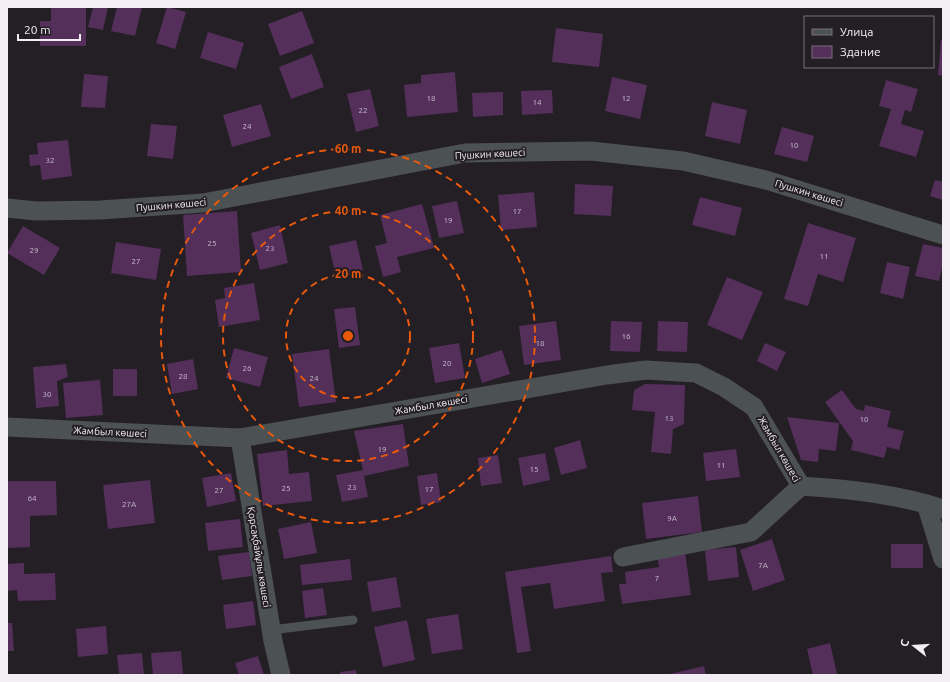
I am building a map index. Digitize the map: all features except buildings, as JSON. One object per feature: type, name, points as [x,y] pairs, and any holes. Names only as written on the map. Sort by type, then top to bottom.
[{"type":"street","name":"Пушкин көшесі","points":[[7,208],[36,211],[92,210],[203,203],[465,153],[591,150],[683,161],[766,180],[943,235]]},
{"type":"street","name":"Жамбыл көшесі","points":[[7,427],[240,438],[607,375],[646,370],[696,373],[724,387],[754,407],[801,486]]},
{"type":"street","name":"Қорсақбайұлы көшесі","points":[[240,438],[271,630],[281,675]]},
{"type":"street","points":[[623,557],[751,532],[801,486],[848,489],[935,506],[943,559]]},
{"type":"lane","points":[[271,630],[353,620]]}]
